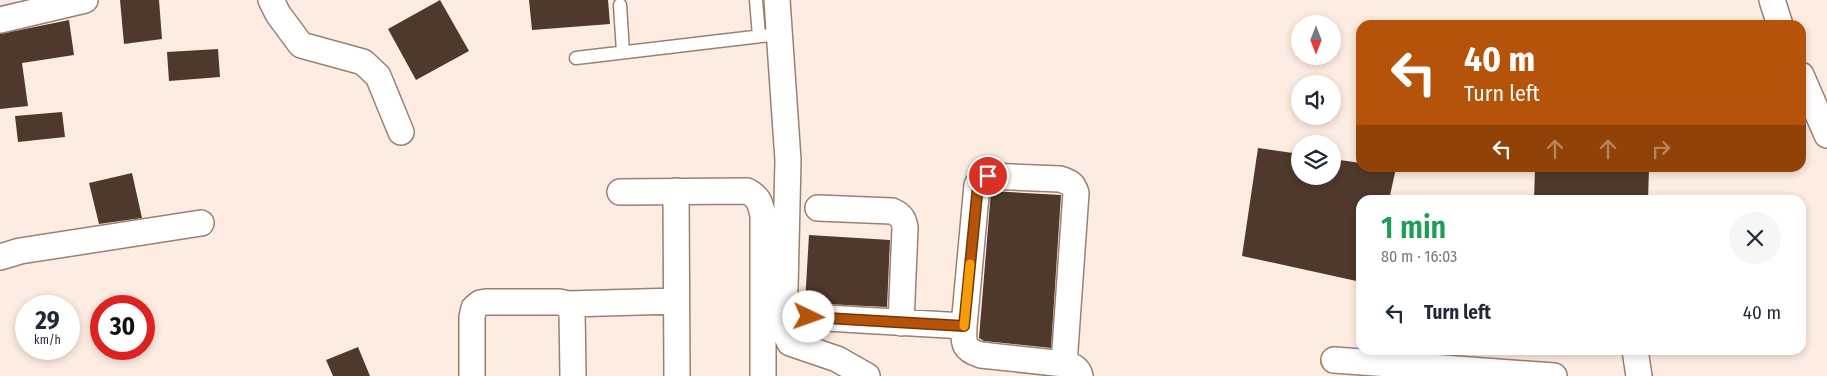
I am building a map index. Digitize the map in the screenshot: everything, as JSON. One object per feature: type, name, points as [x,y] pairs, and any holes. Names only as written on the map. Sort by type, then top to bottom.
[{"type":"street","points":[[0,20],[86,0]]},
{"type":"street","points":[[271,0],[278,14],[301,44],[363,62],[378,76],[401,132]]},
{"type":"street","points":[[777,0],[769,35],[788,160],[784,331],[790,344],[836,359],[868,376]]},
{"type":"street","points":[[1772,0],[1778,20]]},
{"type":"street","points":[[1806,87],[1827,136]]},
{"type":"street","points":[[988,176],[1060,179],[1070,182],[1074,186],[1076,193],[1072,370],[981,355],[971,352],[963,340],[978,185],[981,179],[988,176]]},
{"type":"street","points":[[676,191],[677,376]]},
{"type":"street","points":[[620,192],[747,191],[755,195],[760,201],[763,215],[764,376]]},
{"type":"street","points":[[818,208],[892,211],[900,215],[904,221],[905,228],[902,323]]},
{"type":"street","points":[[0,257],[20,251],[201,222]]},
{"type":"street","points":[[472,376],[472,317],[474,308],[480,304],[486,302],[559,302],[568,304],[676,301]]},
{"type":"street","points":[[568,304],[572,310],[573,376]]},
{"type":"street","points":[[809,317],[964,326]]},
{"type":"street","points":[[1636,355],[1639,376]]},
{"type":"street","points":[[1334,360],[1554,376]]},
{"type":"lane","points":[[576,58],[769,35],[756,0]]},
{"type":"lane","points":[[620,5],[624,52]]},
{"type":"building","points":[[120,0],[159,0],[162,39],[124,44]]},
{"type":"building","points":[[440,0],[469,51],[416,80],[388,29]]},
{"type":"building","points":[[529,0],[608,0],[610,24],[532,30]]},
{"type":"building","points":[[69,20],[74,55],[22,63],[28,106],[0,109],[0,34]]},
{"type":"building","points":[[218,49],[220,77],[169,81],[167,52]]},
{"type":"building","points":[[62,112],[65,137],[18,142],[15,116]]},
{"type":"building","points":[[1258,148],[1291,153],[1291,185],[1341,185],[1341,160],[1356,162],[1356,172],[1395,172],[1390,195],[1356,195],[1356,281],[1242,256]]},
{"type":"building","points":[[1535,172],[1649,172],[1648,195],[1534,195]]},
{"type":"building","points":[[132,173],[142,218],[99,224],[89,183]]},
{"type":"building","points":[[991,191],[1061,195],[1051,348],[984,341],[979,338]]},
{"type":"building","points":[[809,235],[890,240],[887,307],[805,303]]},
{"type":"building","points":[[358,347],[370,376],[333,376],[326,360]]},
{"type":"slow traffic","points":[[964,326],[970,264]]},
{"type":"route","points":[[809,317],[964,326],[978,185],[981,179],[988,176]]}]
